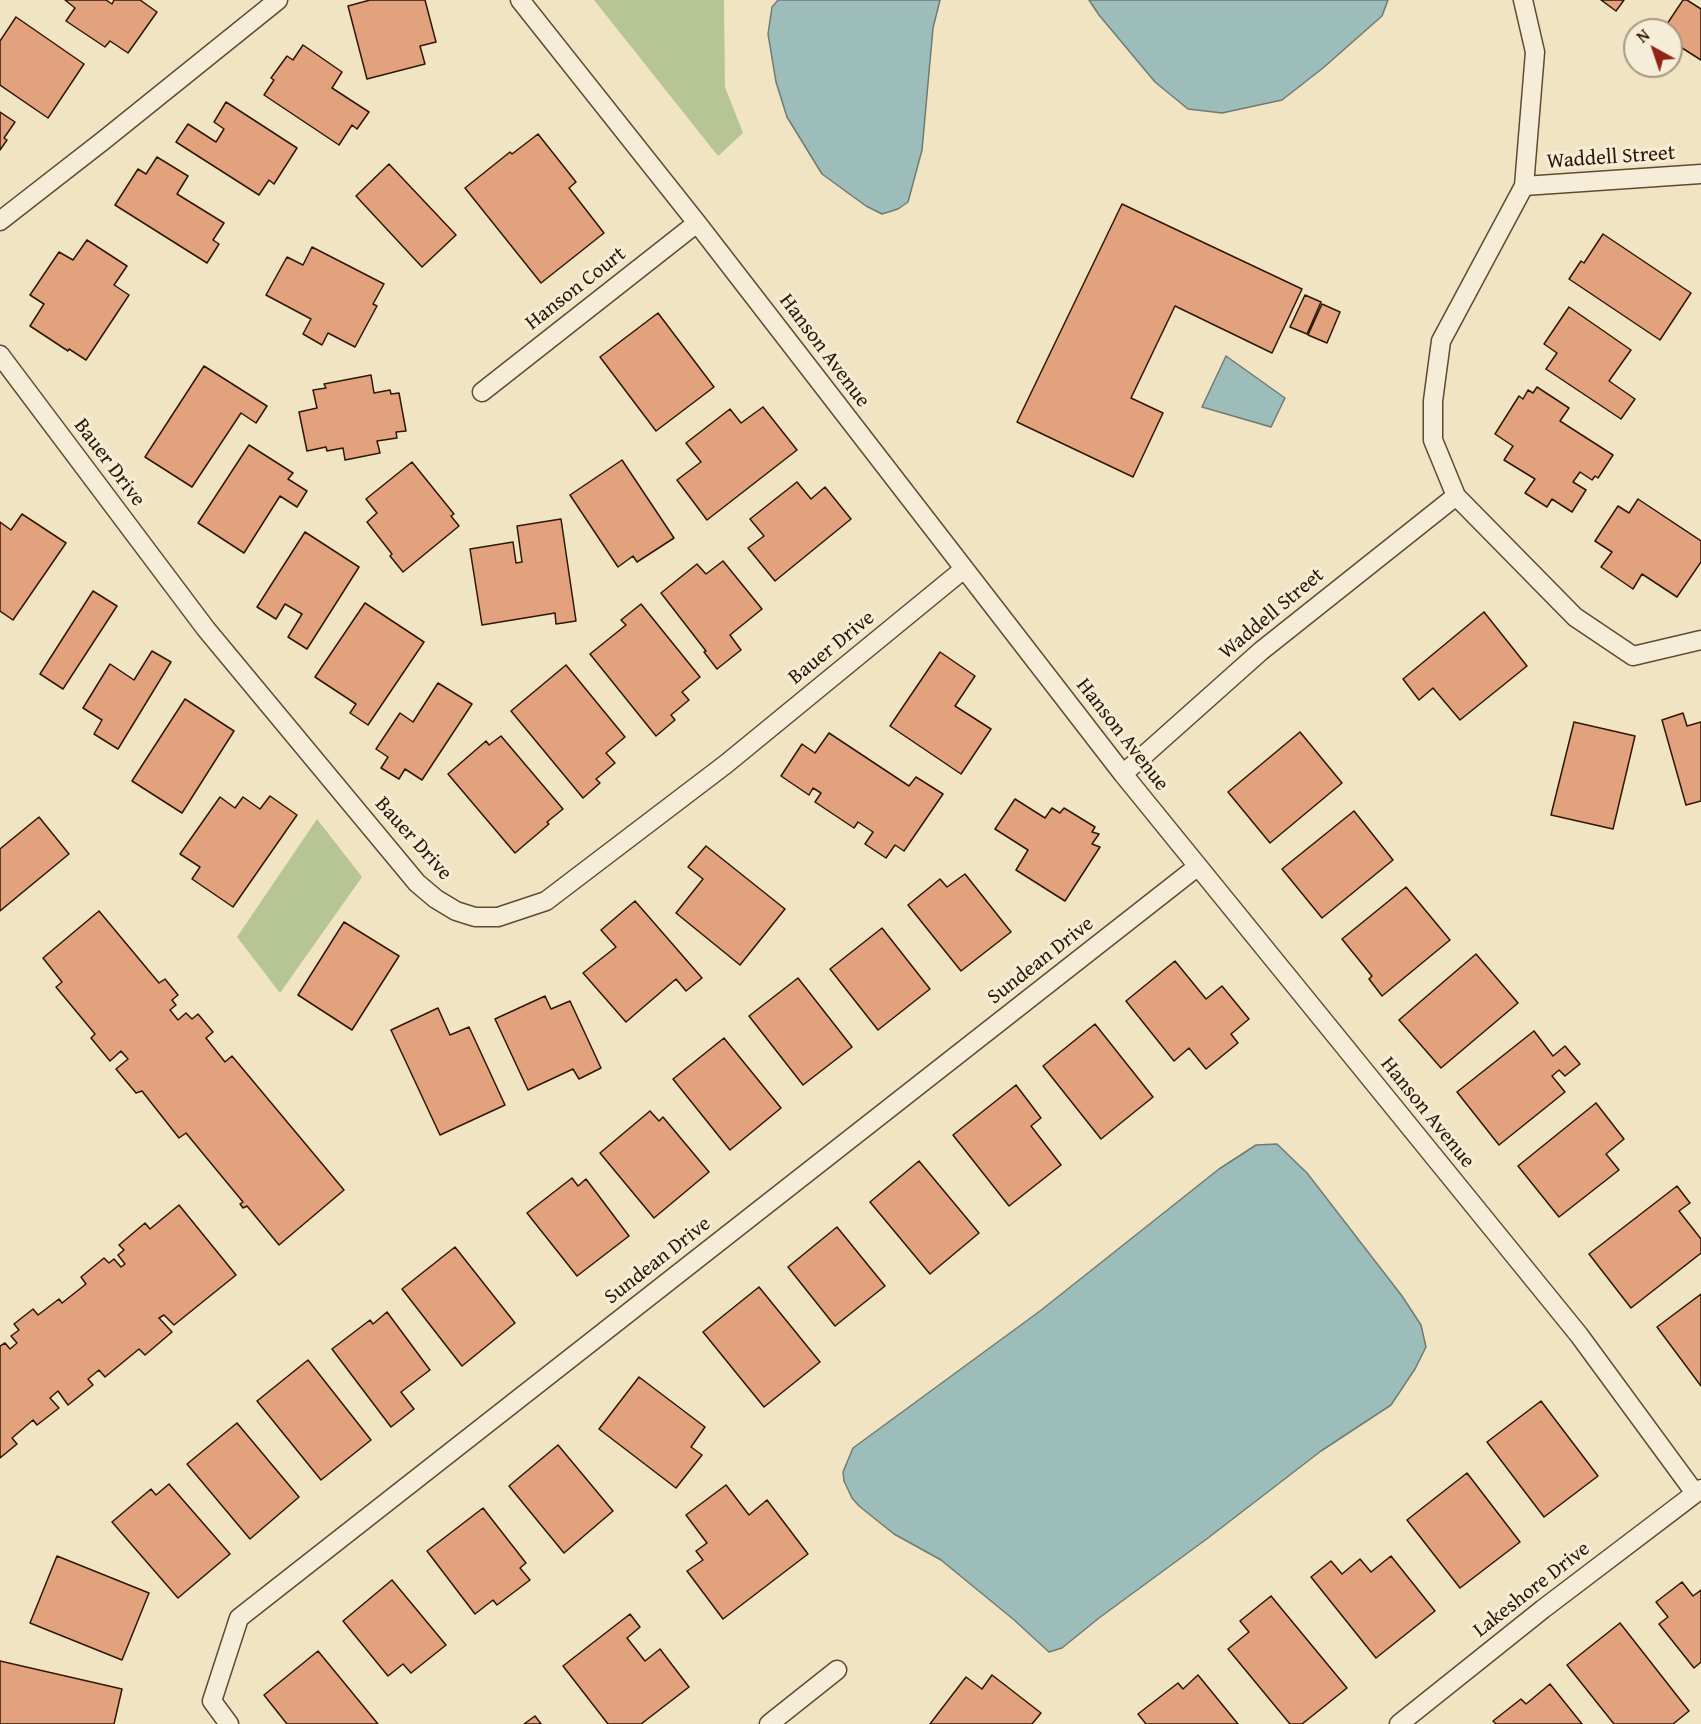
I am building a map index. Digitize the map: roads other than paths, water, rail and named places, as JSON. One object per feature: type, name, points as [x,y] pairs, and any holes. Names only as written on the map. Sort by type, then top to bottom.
[{"type":"lane","points":[[0,221],[278,0]]},
{"type":"lane","name":"Hanson Avenue","points":[[520,0],[698,223],[1123,774],[1579,1335],[1698,1491]]},
{"type":"lane","points":[[1523,0],[1535,52],[1524,186],[1441,341],[1433,401],[1433,440],[1455,496],[1575,617],[1633,656],[1701,640]]},
{"type":"lane","name":"Waddell Street","points":[[1524,186],[1701,174]]},
{"type":"lane","name":"Hanson Court","points":[[482,392],[698,223]]},
{"type":"lane","name":"Bauer Drive","points":[[0,355],[201,623],[417,883],[456,911],[475,917],[498,917],[546,901],[726,764],[964,569]]},
{"type":"lane","name":"Waddell Street","points":[[1123,774],[1261,651],[1455,496]]},
{"type":"lane","name":"Sundean Drive","points":[[229,1724],[212,1701],[240,1618],[1197,867]]},
{"type":"lane","name":"Lakeshore Drive","points":[[1398,1724],[1543,1608],[1698,1491]]},
{"type":"lane","points":[[769,1724],[837,1670]]},
{"type":"water","points":[[778,0],[940,0],[933,28],[922,150],[908,202],[898,209],[882,214],[866,206],[822,174],[787,117],[776,82],[768,34],[772,7]]},
{"type":"water","points":[[1089,0],[1388,0],[1382,16],[1323,68],[1282,100],[1222,113],[1188,109],[1155,82]]},
{"type":"water","points":[[1226,356],[1285,398],[1271,427],[1202,407]]},
{"type":"water","points":[[1277,1144],[1307,1173],[1402,1296],[1421,1325],[1426,1347],[1415,1369],[1391,1405],[1321,1451],[1062,1648],[1049,1652],[941,1560],[894,1534],[859,1506],[852,1498],[844,1481],[843,1472],[853,1448],[1040,1311],[1219,1169],[1256,1145]]}]
